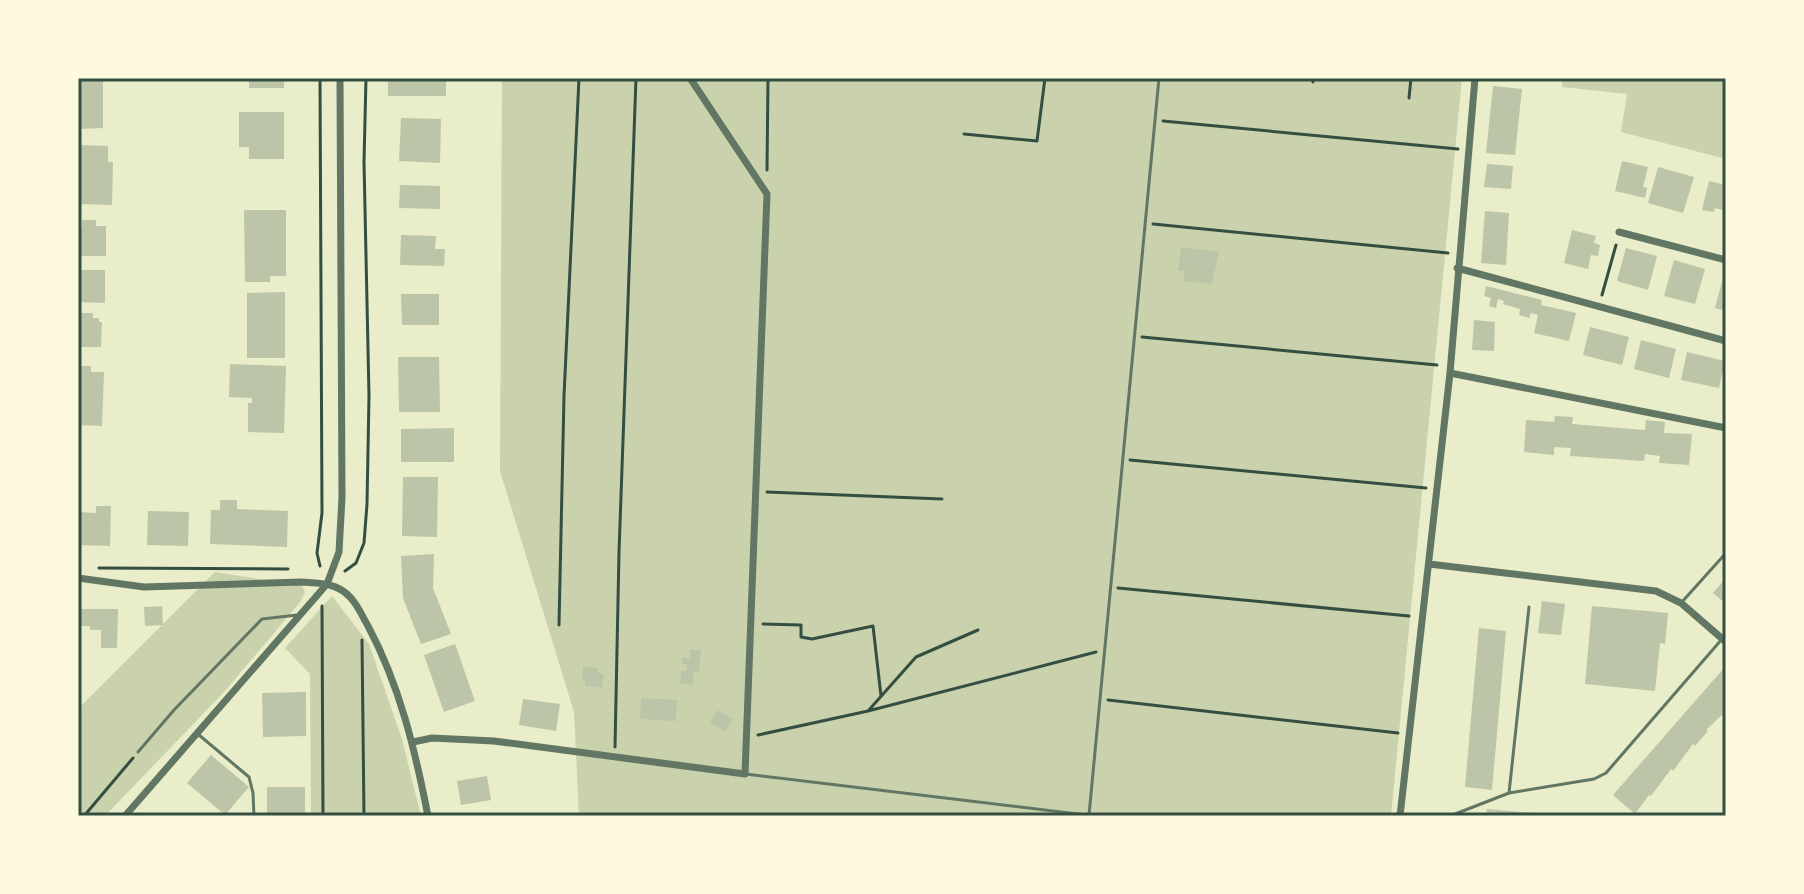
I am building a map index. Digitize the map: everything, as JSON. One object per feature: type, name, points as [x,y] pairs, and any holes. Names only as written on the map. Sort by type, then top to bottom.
[{"type":"street","points":[[125,816],[325,587],[339,552],[342,497],[340,78]]},
{"type":"street","points":[[413,742],[432,738],[494,741],[745,774],[767,194],[690,78]]},
{"type":"street","points":[[1400,816],[1450,369],[1475,78]]},
{"type":"street","points":[[1619,232],[1726,260]]},
{"type":"street","points":[[1457,268],[1726,341]]},
{"type":"street","points":[[1450,369],[1726,428]]},
{"type":"street","points":[[1429,564],[1656,591],[1681,603],[1724,640]]},
{"type":"street","points":[[78,578],[144,587],[267,582],[342,590],[353,600],[391,675],[413,742],[428,816]]},
{"type":"lane","points":[[1089,815],[1159,78]]},
{"type":"lane","points":[[1681,603],[1726,553]]},
{"type":"lane","points":[[1509,793],[1529,607]]},
{"type":"lane","points":[[138,752],[262,619],[301,614]]},
{"type":"lane","points":[[1450,816],[1509,793],[1594,779],[1606,773],[1724,640]]},
{"type":"lane","points":[[196,733],[249,777],[254,816]]},
{"type":"lane","points":[[745,774],[1094,816]]},
{"type":"path","points":[[320,78],[322,513],[317,553],[325,587],[323,816]]},
{"type":"path","points":[[325,587],[356,563],[364,543],[369,396],[364,162],[366,78]]},
{"type":"path","points":[[559,625],[564,396],[579,78]]},
{"type":"path","points":[[614,755],[636,78]]},
{"type":"path","points":[[767,194],[768,78]]},
{"type":"path","points":[[964,134],[1037,141],[1045,78]]},
{"type":"path","points":[[1409,98],[1411,78]]},
{"type":"path","points":[[1155,120],[1468,150]]},
{"type":"path","points":[[1145,223],[1458,255]]},
{"type":"path","points":[[1599,307],[1619,232]]},
{"type":"path","points":[[1134,336],[1450,369]]},
{"type":"path","points":[[1123,459],[1437,489]]},
{"type":"path","points":[[756,491],[942,499]]},
{"type":"path","points":[[89,569],[112,566],[288,569]]},
{"type":"path","points":[[1111,587],[1423,617]]},
{"type":"path","points":[[362,616],[364,816]]},
{"type":"path","points":[[751,623],[801,625],[801,637],[812,639],[873,626],[881,696]]},
{"type":"path","points":[[868,711],[916,657],[978,630]]},
{"type":"path","points":[[747,738],[868,711],[1105,650]]},
{"type":"path","points":[[1100,700],[1409,735]]},
{"type":"path","points":[[84,816],[138,752]]},
{"type":"green space","points":[[502,78],[1462,78],[1391,816],[579,816],[574,712],[500,471]]},
{"type":"green space","points":[[1563,78],[1726,78],[1726,159],[1621,132],[1627,94],[1562,87]]},
{"type":"green space","points":[[215,572],[302,586],[305,592],[301,601],[225,691],[105,816],[78,816],[78,709]]},
{"type":"green space","points":[[332,596],[369,644],[402,739],[421,816],[311,816],[310,674],[285,648]]},
{"type":"building","points":[[78,78],[103,78],[103,128],[78,129]]},
{"type":"building","points":[[249,78],[284,78],[284,88],[249,88]]},
{"type":"building","points":[[388,78],[446,78],[446,96],[388,96]]},
{"type":"building","points":[[1493,86],[1522,89],[1515,155],[1486,153]]},
{"type":"building","points":[[239,112],[284,112],[284,159],[249,159],[249,147],[239,147]]},
{"type":"building","points":[[401,118],[441,119],[440,163],[399,161]]},
{"type":"building","points":[[78,145],[108,146],[108,162],[113,162],[112,205],[78,204]]},
{"type":"building","points":[[1622,161],[1648,167],[1643,187],[1647,188],[1645,198],[1615,191]]},
{"type":"building","points":[[1487,164],[1513,166],[1511,189],[1484,187]]},
{"type":"building","points":[[1658,167],[1694,177],[1683,213],[1648,203]]},
{"type":"building","points":[[1709,181],[1726,185],[1726,211],[1715,208],[1714,212],[1702,210]]},
{"type":"building","points":[[400,185],[440,186],[440,209],[399,208]]},
{"type":"building","points":[[244,210],[286,210],[286,276],[270,276],[270,282],[245,282]]},
{"type":"building","points":[[1485,211],[1509,213],[1506,265],[1481,263]]},
{"type":"building","points":[[82,220],[96,220],[96,226],[106,226],[106,256],[78,256],[78,227],[82,227]]},
{"type":"building","points":[[1572,230],[1596,236],[1594,243],[1600,245],[1598,256],[1591,255],[1588,269],[1564,263]]},
{"type":"building","points":[[401,235],[436,236],[435,249],[445,249],[444,266],[400,265]]},
{"type":"building","points":[[1181,247],[1219,252],[1212,284],[1183,281],[1185,271],[1178,271]]},
{"type":"building","points":[[1626,248],[1657,256],[1648,290],[1617,281]]},
{"type":"building","points":[[1674,260],[1705,269],[1695,304],[1664,296]]},
{"type":"building","points":[[78,270],[105,270],[105,303],[78,302]]},
{"type":"building","points":[[1726,270],[1726,311],[1715,308]]},
{"type":"building","points":[[1486,286],[1542,300],[1541,305],[1576,313],[1569,341],[1534,333],[1538,315],[1531,313],[1529,318],[1519,315],[1520,309],[1503,304],[1504,301],[1498,299],[1496,308],[1489,306],[1491,298],[1484,296]]},
{"type":"building","points":[[285,292],[285,358],[247,358],[247,293]]},
{"type":"building","points":[[401,294],[439,294],[439,325],[402,325]]},
{"type":"building","points":[[79,313],[93,313],[93,318],[99,318],[102,322],[101,347],[78,347]]},
{"type":"building","points":[[1474,320],[1495,322],[1494,351],[1472,350]]},
{"type":"building","points":[[1590,327],[1629,337],[1622,365],[1583,355]]},
{"type":"building","points":[[1641,340],[1676,349],[1669,378],[1634,369]]},
{"type":"building","points":[[1687,352],[1725,361],[1719,388],[1681,380]]},
{"type":"building","points":[[398,357],[439,357],[440,412],[399,412]]},
{"type":"building","points":[[230,364],[286,366],[284,433],[248,432],[248,403],[252,403],[252,398],[229,397]]},
{"type":"building","points":[[81,366],[91,366],[91,372],[104,372],[102,426],[78,425],[78,371],[81,371]]},
{"type":"building","points":[[1555,416],[1573,417],[1572,424],[1645,430],[1646,420],[1665,422],[1664,433],[1692,434],[1689,465],[1659,463],[1660,456],[1645,454],[1644,461],[1570,456],[1571,448],[1554,447],[1554,455],[1524,452],[1526,420],[1554,422]]},
{"type":"building","points":[[454,428],[454,462],[401,462],[401,429]]},
{"type":"building","points":[[403,477],[438,477],[437,537],[402,536]]},
{"type":"building","points":[[220,500],[237,500],[237,509],[288,511],[287,547],[210,544],[211,510],[220,510]]},
{"type":"building","points":[[96,506],[111,506],[110,546],[78,545],[78,512],[96,513]]},
{"type":"building","points":[[148,511],[189,512],[188,546],[147,545]]},
{"type":"building","points":[[434,554],[433,588],[451,634],[421,644],[403,598],[401,556]]},
{"type":"building","points":[[1726,578],[1726,604],[1713,593]]},
{"type":"building","points":[[1542,601],[1565,604],[1561,635],[1538,633]]},
{"type":"building","points":[[162,606],[163,625],[145,626],[144,607]]},
{"type":"building","points":[[1592,606],[1668,613],[1665,644],[1660,643],[1655,691],[1585,684]]},
{"type":"building","points":[[78,609],[118,609],[117,648],[101,648],[101,630],[78,626]]},
{"type":"building","points":[[1479,628],[1506,631],[1492,790],[1465,787]]},
{"type":"building","points":[[455,644],[475,701],[444,712],[424,655]]},
{"type":"building","points":[[690,650],[701,650],[699,672],[694,672],[693,685],[680,684],[681,671],[686,671],[687,664],[682,664],[682,658],[690,658]]},
{"type":"building","points":[[583,666],[598,668],[598,673],[604,674],[602,688],[585,686]]},
{"type":"building","points":[[1724,668],[1726,711],[1695,746],[1693,744],[1635,814],[1613,795]]},
{"type":"building","points":[[306,692],[306,736],[263,737],[262,693]]},
{"type":"building","points":[[641,698],[677,700],[676,721],[640,719]]},
{"type":"building","points":[[523,699],[560,704],[556,731],[519,725]]},
{"type":"building","points":[[717,710],[733,719],[726,731],[710,723]]},
{"type":"building","points":[[211,755],[249,787],[225,815],[187,783]]},
{"type":"building","points":[[487,776],[491,800],[461,805],[457,781]]},
{"type":"building","points":[[267,787],[305,787],[305,816],[267,816]]},
{"type":"building","points":[[1487,809],[1542,814],[1542,816],[1486,816]]}]
